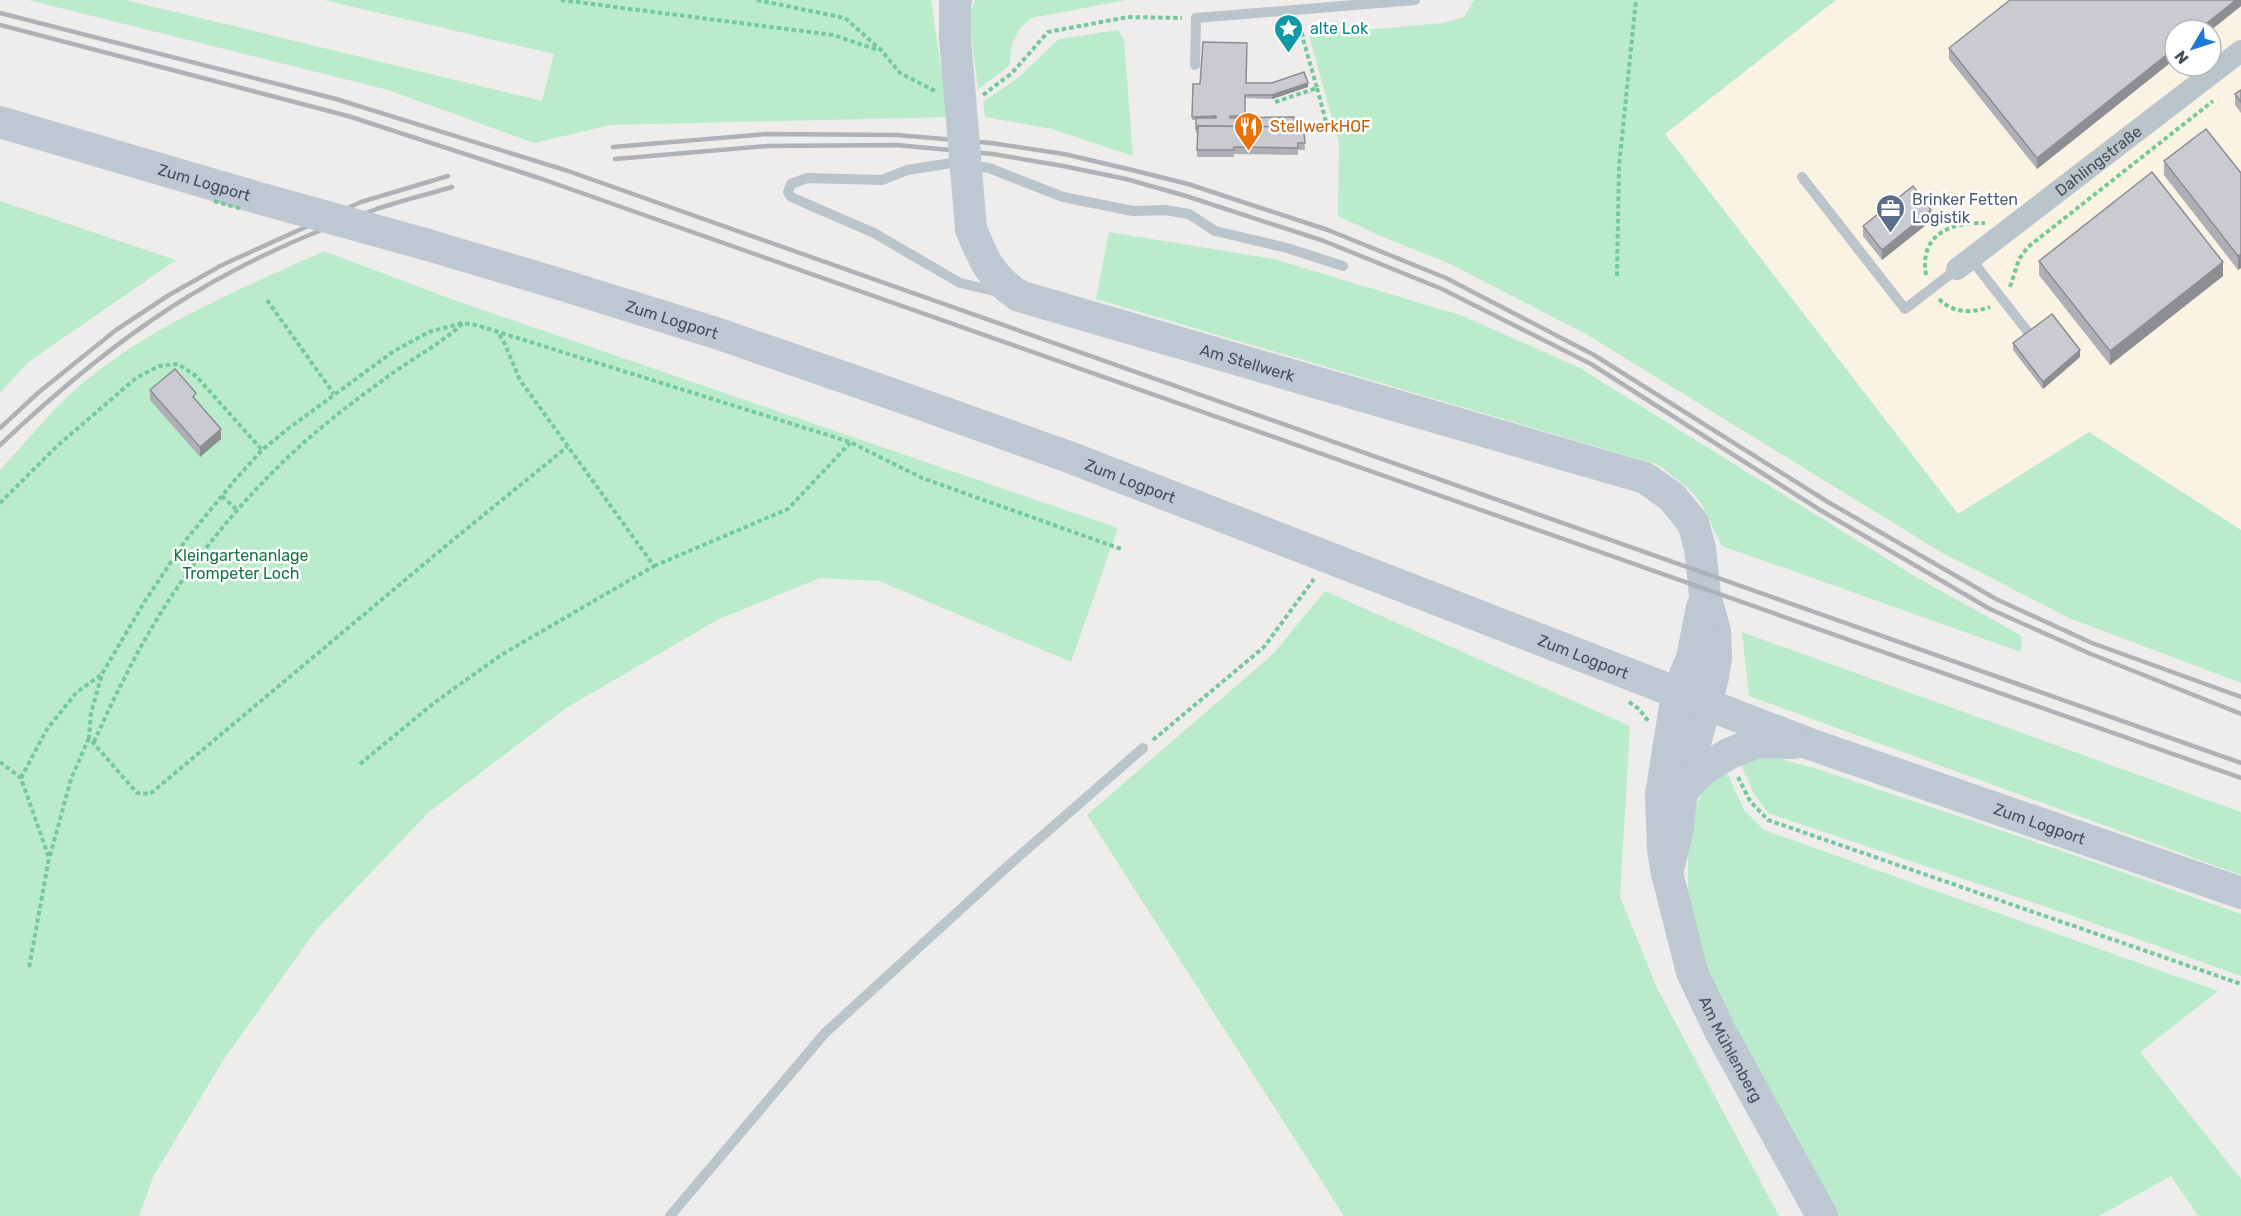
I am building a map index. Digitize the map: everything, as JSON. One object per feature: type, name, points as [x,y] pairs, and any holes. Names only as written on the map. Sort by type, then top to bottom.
[{"type":"main road","name":"Am Stellwerk","points":[[956,0],[954,3],[955,37],[971,229],[983,260],[1000,283],[1019,296],[1645,478],[1672,497],[1693,523],[1700,548],[1705,594],[1715,631],[1716,657],[1713,677],[1691,699]]},
{"type":"main road","name":"Zum Logport","points":[[0,122],[428,245],[719,334],[1080,461],[1807,743],[2241,893]]},
{"type":"main road","name":"Am Mühlenberg","points":[[1667,873],[1677,833],[1691,699]]},
{"type":"main road","name":"Am Mühlenberg","points":[[1691,699],[1661,795],[1663,850],[1667,873],[1692,972],[1720,1031],[1822,1216]]},
{"type":"main road","points":[[1682,791],[1701,771],[1728,754],[1758,742],[1807,743]]},
{"type":"street","name":"Dahlingstraße","points":[[1964,264],[2241,51]]},
{"type":"lane","points":[[1195,65],[1196,18],[1415,0]]},
{"type":"lane","points":[[1019,296],[960,283],[874,233],[791,197],[788,192],[791,184],[807,178],[882,180],[907,170],[952,163],[989,168],[1063,197],[1133,211],[1165,210],[1189,214],[1215,231],[1287,248],[1343,266]]},
{"type":"lane","points":[[1802,177],[1905,309],[1964,264],[2028,332]]},
{"type":"lane","points":[[670,1216],[825,1033],[1000,872],[1143,748]]},
{"type":"path","points":[[561,0],[833,35],[882,51]]},
{"type":"path","points":[[757,0],[845,18],[882,51],[900,73],[938,92]]},
{"type":"path","points":[[1617,276],[1619,166],[1636,0]]},
{"type":"path","points":[[981,96],[1012,73],[1048,32],[1128,17],[1196,18]]},
{"type":"path","points":[[1303,35],[1328,129],[1306,129]]},
{"type":"path","points":[[1275,102],[1317,88]]},
{"type":"path","points":[[267,300],[334,394]]},
{"type":"path","points":[[94,742],[125,675],[154,625],[200,556],[237,510],[301,446],[463,323]]},
{"type":"path","points":[[29,968],[49,858],[71,779],[89,738],[91,714],[102,674],[145,601],[185,541],[262,450],[394,351],[429,332],[463,323],[476,324],[850,442],[922,478],[1121,549]]},
{"type":"path","points":[[496,331],[503,340],[520,380],[654,566]]},
{"type":"path","points":[[0,503],[56,447],[136,378],[159,366],[178,364],[196,376],[262,450]]},
{"type":"path","points":[[360,764],[434,703],[501,655],[654,566],[788,509],[850,442]]},
{"type":"path","points":[[89,738],[138,793],[150,794],[567,447]]},
{"type":"path","points":[[222,496],[237,510]]},
{"type":"path","points":[[1143,748],[1165,732],[1264,647],[1308,589],[1317,573]]},
{"type":"path","points":[[21,778],[47,729],[77,692],[102,674]]},
{"type":"path","points":[[1627,700],[1650,722]]},
{"type":"path","points":[[1728,754],[1749,801],[1768,820],[2241,984]]},
{"type":"path","points":[[0,762],[21,778],[49,858]]},
{"type":"shaded area","points":[[1836,0],[2241,0],[2241,530],[2089,432],[1958,514],[1665,133]]},
{"type":"green space","points":[[28,0],[126,0],[542,101],[554,54],[324,0],[931,0],[948,117],[611,125],[534,143],[388,90]]},
{"type":"green space","points":[[975,0],[1127,0],[1031,18],[1019,30],[1012,44],[1009,66],[978,89],[969,15]]},
{"type":"green space","points":[[1474,0],[1836,0],[1665,134],[1958,514],[2089,432],[2241,530],[2241,683],[2069,618],[1939,551],[1586,334],[1448,263],[1338,216],[1339,144],[1309,35],[1443,23],[1464,17]]},
{"type":"green space","points":[[1118,30],[1124,40],[1133,156],[1052,129],[985,117],[983,102],[1018,78],[1059,39]]},
{"type":"green space","points":[[0,201],[176,260],[27,363],[0,393]]},
{"type":"green space","points":[[1109,232],[1274,259],[1463,316],[1578,367],[1916,577],[2022,636],[2021,652],[1722,546],[1701,503],[1689,489],[1659,465],[1096,299]]},
{"type":"green space","name":"Kleingartenanlage Trompeter Loch","points":[[324,251],[451,299],[1118,528],[1071,662],[879,581],[820,578],[719,619],[566,708],[429,812],[316,930],[224,1059],[153,1177],[139,1216],[0,1216],[0,470],[65,399],[131,347],[227,295]]},
{"type":"green space","points":[[1325,591],[1630,726],[1620,897],[1658,990],[1779,1216],[1344,1216],[1087,815],[1274,653]]},
{"type":"green space","points":[[1742,632],[2241,812],[2241,875],[1749,696]]},
{"type":"green space","points":[[1762,754],[1814,768],[2241,914],[2241,976],[2079,918],[1768,813],[1754,794],[1739,760]]},
{"type":"green space","points":[[1725,768],[1744,810],[1764,830],[2218,991],[2140,1052],[2241,1179],[2241,1216],[2198,1216],[2171,1176],[2099,1216],[1833,1216],[1715,994],[1698,944],[1688,892],[1688,847],[1694,811],[1705,786]]},
{"type":"building","points":[[2010,0],[2236,0],[2213,18],[2163,18],[2163,58],[2037,158],[1949,48]]},
{"type":"building","points":[[1203,42],[1247,43],[1246,83],[1272,83],[1304,72],[1308,83],[1272,95],[1245,95],[1245,116],[1230,116],[1230,118],[1294,117],[1294,127],[1198,126],[1196,129],[1196,118],[1216,118],[1216,116],[1192,117],[1193,84],[1200,84]]},
{"type":"building","points":[[2241,90],[2241,102],[2235,94]]},
{"type":"building","points":[[1198,126],[1298,127],[1299,132],[1304,132],[1305,143],[1298,143],[1298,148],[1234,147],[1234,150],[1197,150]]},
{"type":"building","points":[[2206,129],[2241,173],[2241,254],[2238,256],[2164,161]]},
{"type":"building","points":[[2152,172],[2223,262],[2110,351],[2039,261]]},
{"type":"building","points":[[1913,186],[1931,210],[1882,250],[1863,226]]},
{"type":"building","points":[[2052,314],[2080,350],[2043,382],[2013,343]]},
{"type":"building","points":[[175,369],[196,393],[193,397],[221,429],[200,447],[150,390]]},
{"type":"railway","points":[[0,13],[336,99],[568,171],[2241,763]]},
{"type":"railway","points":[[0,25],[348,116],[542,179],[2241,778]]},
{"type":"railway","points":[[613,147],[766,134],[897,135],[991,143],[1064,154],[1188,184],[1328,230],[1446,278],[1594,355],[1828,502],[1996,599],[2092,643],[2241,697]]},
{"type":"railway","points":[[615,159],[767,146],[896,145],[993,154],[1126,179],[1324,241],[1442,289],[1591,364],[1820,510],[1990,609],[2091,654],[2241,714]]},
{"type":"railway","points":[[0,428],[39,392],[116,330],[169,295],[222,265],[361,202],[448,176]]},
{"type":"railway","points":[[0,445],[41,407],[105,354],[150,321],[220,278],[270,252],[348,219],[452,187]]},
{"type":"place","name":"alte Lok","points":[[1289,54]]},
{"type":"place","name":"StellwerkHOF","points":[[1249,152]]},
{"type":"place","name":"Brinker Fetten Logistik","points":[[1891,234]]}]
